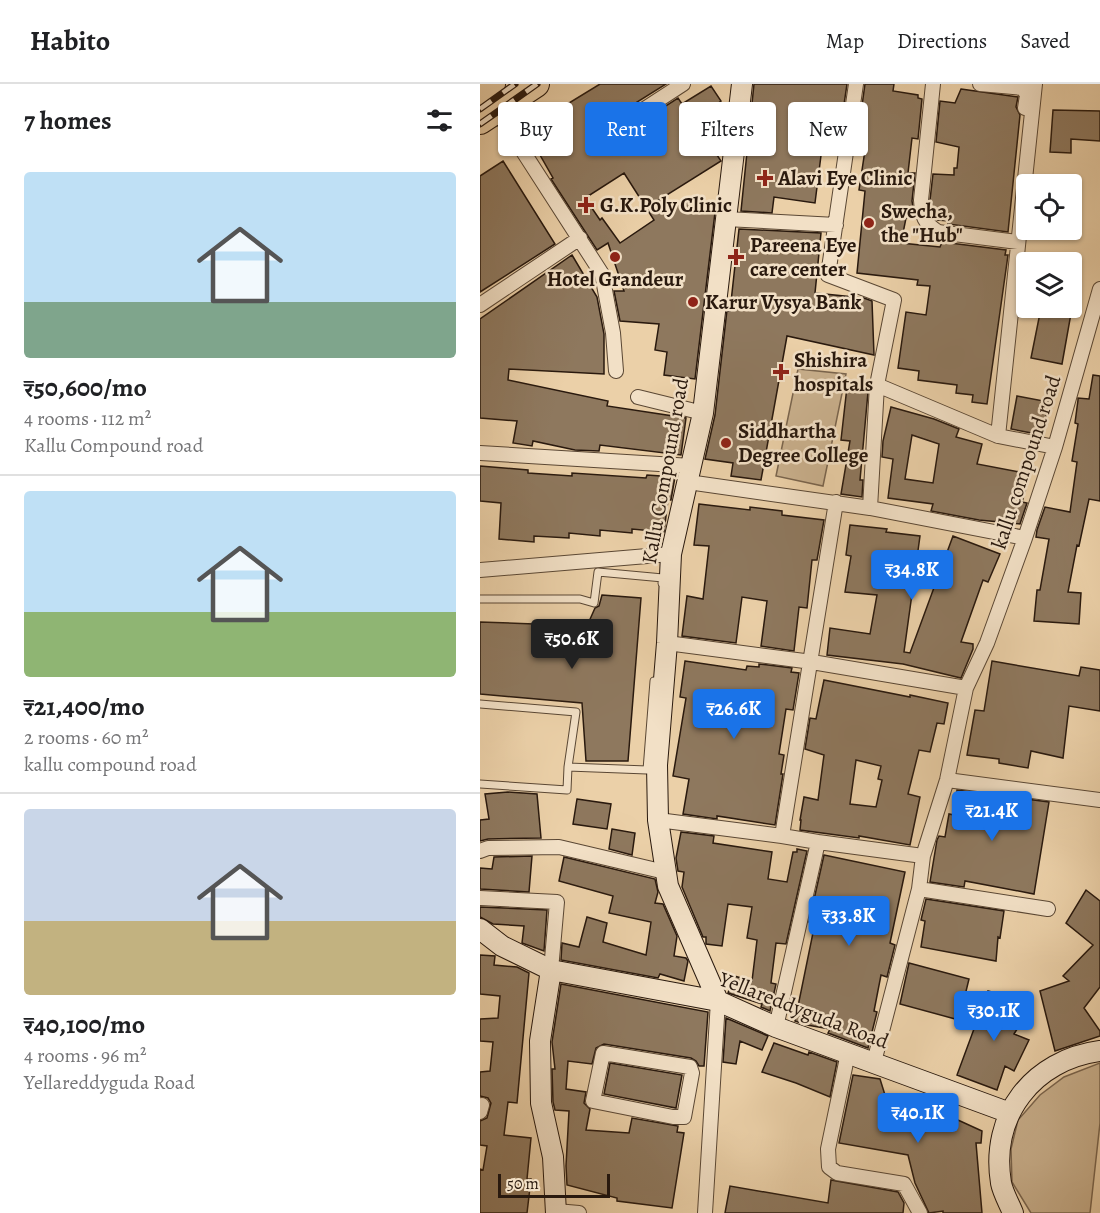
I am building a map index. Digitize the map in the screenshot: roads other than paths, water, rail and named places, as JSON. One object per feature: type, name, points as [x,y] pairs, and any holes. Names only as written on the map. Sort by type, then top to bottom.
[{"type":"highway","points":[[486,108],[492,84]]},
{"type":"highway","points":[[486,108],[536,84]]},
{"type":"street","points":[[655,102],[683,84]]},
{"type":"street","name":"Kallu Compound road","points":[[718,1001],[668,886],[658,820],[657,765],[667,643],[671,554],[703,413],[742,84]]},
{"type":"street","points":[[856,84],[828,275],[894,300],[877,385],[870,508]]},
{"type":"street","points":[[933,84],[921,200],[922,216],[927,225],[938,232],[1014,242]]},
{"type":"street","points":[[980,84],[1023,88],[1027,92],[998,436]]},
{"type":"street","points":[[1014,242],[1035,84]]},
{"type":"street","points":[[486,108],[580,238],[602,274],[613,333],[616,371]]},
{"type":"street","points":[[726,219],[836,225]]},
{"type":"street","points":[[480,304],[580,238]]},
{"type":"street","name":"kallu compound road","points":[[874,1062],[919,889],[923,856],[947,780],[966,688],[987,643],[1025,538],[1055,447],[1100,289]]},
{"type":"street","points":[[877,385],[998,436],[1055,447]]},
{"type":"street","points":[[638,397],[703,413]]},
{"type":"street","points":[[480,453],[690,474],[1025,538]]},
{"type":"street","points":[[782,836],[812,662],[836,502]]},
{"type":"street","points":[[480,570],[671,554]]},
{"type":"street","points":[[667,643],[812,662],[966,688]]},
{"type":"street","points":[[947,780],[1100,800]]},
{"type":"street","points":[[658,820],[923,856]]},
{"type":"street","points":[[776,1027],[818,842]]},
{"type":"street","points":[[480,851],[488,848],[559,847],[665,872]]},
{"type":"street","points":[[919,889],[1048,909]]},
{"type":"street","points":[[480,898],[557,902],[551,970],[540,1041],[541,1103],[553,1157],[556,1212],[579,1213]]},
{"type":"street","name":"Yellareddyguda Road","points":[[480,929],[502,946],[551,970],[718,1001],[776,1027],[1010,1113]]},
{"type":"street","points":[[705,1213],[718,1001]]},
{"type":"street","points":[[1013,1213],[1002,1186],[999,1165],[1005,1127],[1010,1113],[1025,1089],[1053,1065],[1084,1053],[1100,1051]]},
{"type":"street","points":[[604,1053],[690,1067],[691,1077],[685,1115],[681,1118],[593,1099],[604,1053]]},
{"type":"street","points":[[848,1053],[828,1149],[829,1167],[837,1173],[907,1185],[914,1205],[920,1213]]},
{"type":"street","points":[[691,1077],[713,1079]]},
{"type":"street","points":[[687,1101],[711,1104]]},
{"type":"lane","points":[[480,599],[580,599],[594,603],[598,572],[663,578],[660,612]]},
{"type":"lane","points":[[568,767],[647,770],[655,668]]},
{"type":"lane","points":[[480,704],[576,712],[567,790],[480,784]]},
{"type":"railway","points":[[480,109],[515,84]]},
{"type":"railway","points":[[480,124],[537,84]]},
{"type":"place","name":"Alavi Eye Clinic","points":[[765,178]]},
{"type":"place","name":"G.K.Poly Clinic","points":[[586,205]]},
{"type":"place","name":"Swecha, the \"Hub\"","points":[[869,223]]},
{"type":"place","name":"Hotel Grandeur","points":[[615,257]]},
{"type":"place","name":"Pareena Eye care center","points":[[736,257]]},
{"type":"place","name":"Karur Vysya Bank","points":[[693,302]]},
{"type":"place","name":"Shishira hospitals","points":[[781,372]]},
{"type":"place","name":"Siddhartha Degree College","points":[[726,443]]}]
